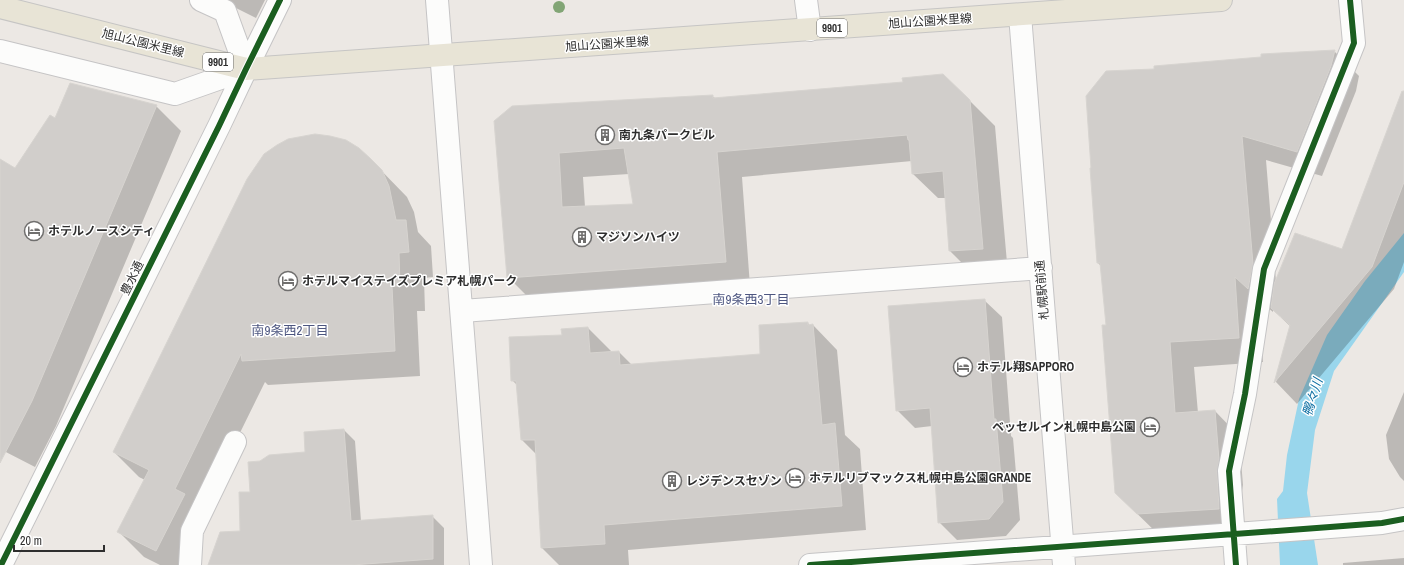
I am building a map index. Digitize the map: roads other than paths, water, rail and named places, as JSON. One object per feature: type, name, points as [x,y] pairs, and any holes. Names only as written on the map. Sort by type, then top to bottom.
[{"type":"main road","name":"旭山公園米里線","points":[[0,7],[246,69],[1221,0]]},
{"type":"street","points":[[0,51],[175,94],[246,69],[225,12],[201,0]]},
{"type":"street","name":"豊水通","points":[[1,565],[280,0]]},
{"type":"street","points":[[437,0],[481,565]]},
{"type":"street","points":[[806,0],[810,30]]},
{"type":"street","points":[[1236,565],[1229,471],[1245,394],[1264,269],[1354,43],[1350,0]]},
{"type":"street","name":"札幌駅前通","points":[[1020,15],[1064,556]]},
{"type":"street","points":[[462,311],[1041,268]]},
{"type":"street","points":[[190,565],[192,531],[235,442]]},
{"type":"street","points":[[810,565],[1064,556],[1234,534],[1382,523],[1404,519]]},
{"type":"water","name":"鴨々川","points":[[1404,233],[1404,272],[1334,371],[1315,430],[1307,493],[1318,565],[1280,565],[1277,499],[1283,491],[1287,455],[1299,399],[1327,335],[1365,281]]},
{"type":"place","name":"南九条パークビル","points":[[605,135]]},
{"type":"place","name":"ホテルノースシティ","points":[[34,231]]},
{"type":"place","name":"マジソンハイツ","points":[[582,237]]},
{"type":"place","name":"ホテルマイステイズプレミア札幌パーク","points":[[288,281]]},
{"type":"place","name":"ホテル翔SAPPORO","points":[[963,367]]},
{"type":"place","name":"ベッセルイン札幌中島公園","points":[[1150,427]]},
{"type":"place","name":"ホテルリブマックス札幌中島公園GRANDE","points":[[795,478]]},
{"type":"place","name":"レジデンスセゾン","points":[[672,481]]},
{"type":"district","name":"南9条西3丁目","points":[[751,299]]},
{"type":"district","name":"南9条西2丁目","points":[[290,330]]}]
